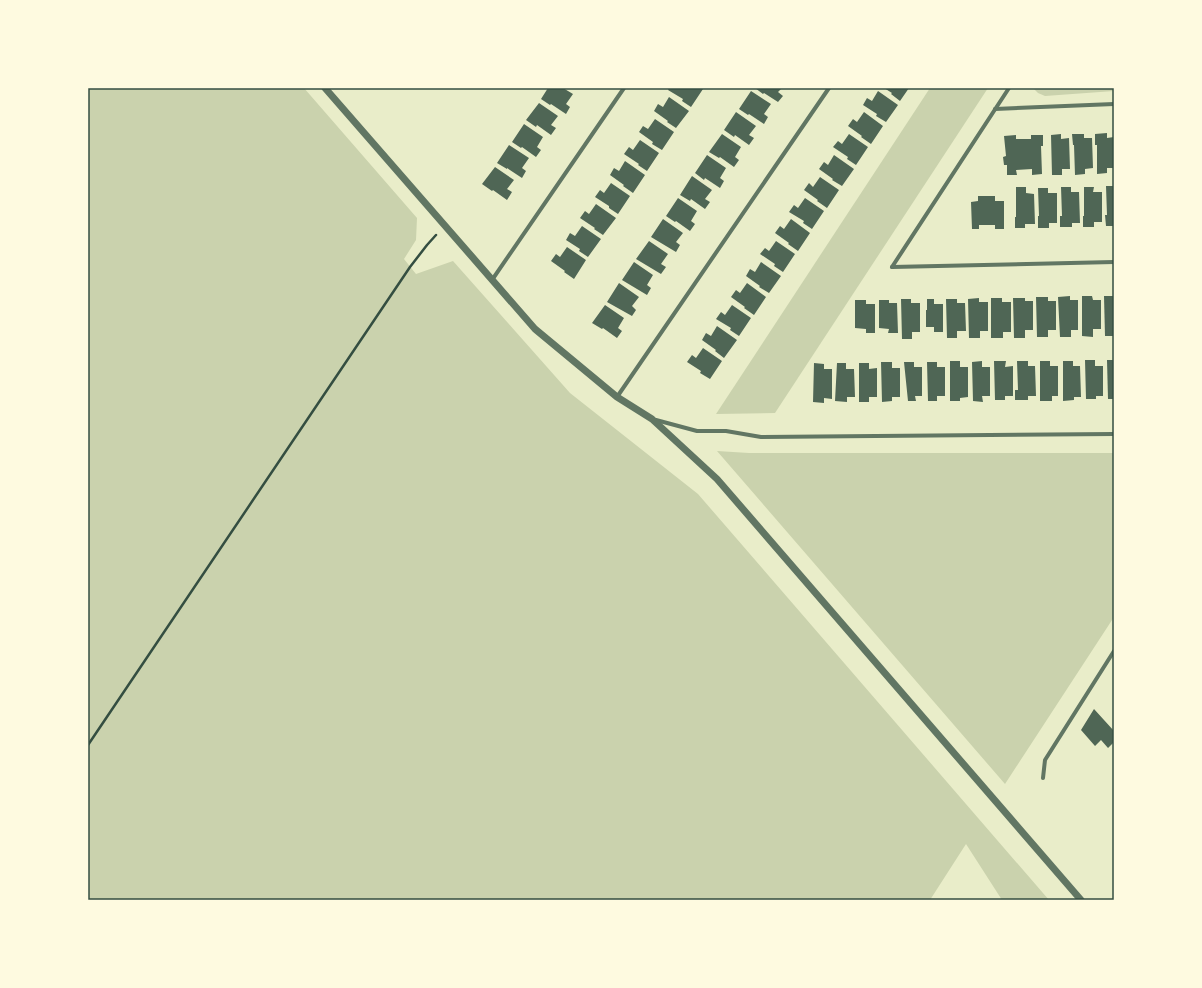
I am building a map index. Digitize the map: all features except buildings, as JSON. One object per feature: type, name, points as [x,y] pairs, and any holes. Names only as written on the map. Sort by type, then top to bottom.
[{"type":"street","points":[[325,88],[535,330],[617,397],[652,419],[717,479],[1081,900]]},
{"type":"street","points":[[492,280],[624,88]]},
{"type":"street","points":[[617,397],[829,88]]},
{"type":"street","points":[[1009,88],[892,267],[1114,262]]},
{"type":"street","points":[[995,109],[1114,104]]},
{"type":"street","points":[[652,419],[697,431],[726,431],[761,437],[1114,434]]},
{"type":"street","points":[[1043,778],[1045,760],[1114,651]]},
{"type":"path","points":[[88,745],[410,267],[444,226]]},
{"type":"green space","points":[[88,88],[304,88],[417,218],[416,240],[404,259],[416,274],[453,261],[570,393],[698,494],[1049,900],[1002,900],[966,844],[930,900],[88,900]]},
{"type":"green space","points":[[930,88],[988,88],[775,413],[716,414]]},
{"type":"green space","points":[[1033,88],[1114,88],[1114,91],[1045,96],[1038,93]]},
{"type":"green space","points":[[717,451],[749,453],[1114,453],[1114,617],[1005,784]]}]
